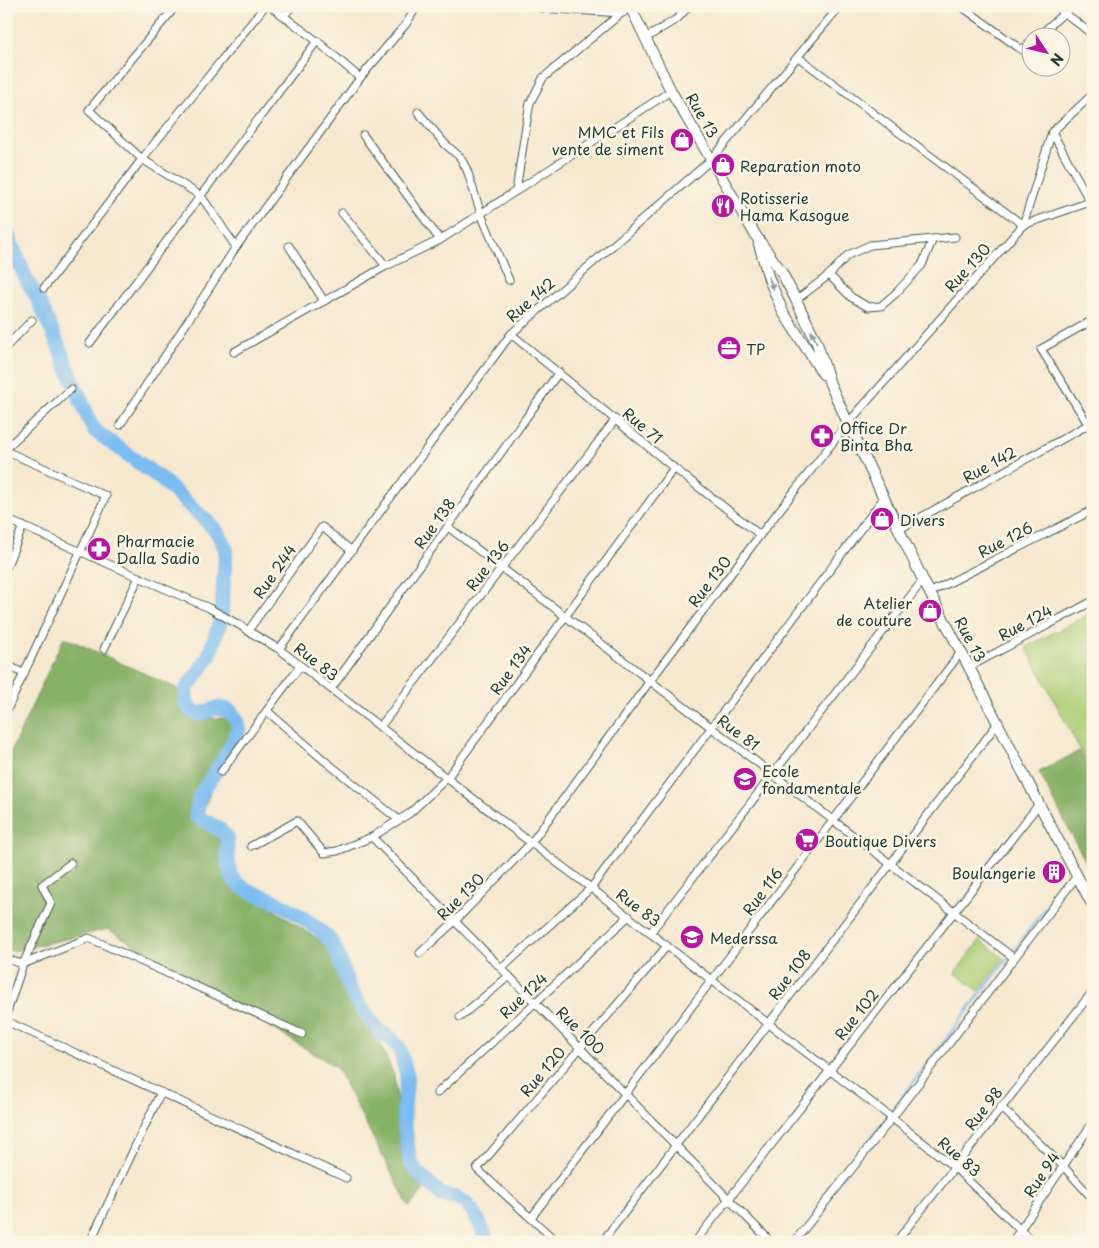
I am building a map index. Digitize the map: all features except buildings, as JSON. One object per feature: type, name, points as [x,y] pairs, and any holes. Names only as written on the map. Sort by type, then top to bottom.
[{"type":"street","points":[[176,6],[89,110],[142,159],[201,196],[236,247]]},
{"type":"street","points":[[44,288],[142,159],[264,6]]},
{"type":"street","points":[[270,6],[317,41],[360,78]]},
{"type":"street","points":[[284,16],[292,6]]},
{"type":"street","points":[[120,425],[236,247],[360,78],[406,24],[417,6]]},
{"type":"street","points":[[533,6],[540,8],[626,10]]},
{"type":"street","points":[[646,38],[678,18],[689,6]]},
{"type":"street","name":"Rue 142","points":[[279,649],[511,334],[712,159],[840,6]]},
{"type":"street","points":[[961,6],[1022,50]]},
{"type":"street","points":[[1056,6],[1093,35]]},
{"type":"street","points":[[1047,28],[1072,6]]},
{"type":"street","points":[[516,192],[530,103],[543,78],[626,10]]},
{"type":"street","name":"Rue 13","points":[[626,10],[646,38],[671,91],[756,236],[781,271],[818,343],[830,384]]},
{"type":"street","points":[[90,343],[317,41]]},
{"type":"street","points":[[798,56],[1023,226]]},
{"type":"street","points":[[234,352],[386,266],[440,240],[671,91]]},
{"type":"street","points":[[1023,226],[1052,132],[1093,94]]},
{"type":"street","points":[[418,112],[445,144],[460,157],[467,170],[481,214],[509,280]]},
{"type":"street","points":[[1023,226],[1092,203],[1052,132]]},
{"type":"street","points":[[363,135],[440,240]]},
{"type":"street","points":[[342,213],[386,266]]},
{"type":"street","name":"Rue 130","points":[[420,953],[455,921],[531,843],[760,535],[848,423],[1023,226]]},
{"type":"street","name":"Rue 13","points":[[756,236],[769,279],[783,312],[830,384],[929,593],[1093,906]]},
{"type":"street","points":[[796,300],[829,275],[848,255],[870,245],[955,237]]},
{"type":"street","points":[[829,275],[851,297],[868,307],[881,306],[922,265],[934,238]]},
{"type":"street","points":[[289,246],[324,300]]},
{"type":"street","points":[[6,347],[32,320]]},
{"type":"street","points":[[1090,423],[1041,349],[1093,320]]},
{"type":"street","name":"Rue 71","points":[[511,334],[674,468],[760,535]]},
{"type":"street","name":"Rue 138","points":[[331,689],[559,372]]},
{"type":"street","points":[[6,712],[106,496],[6,449],[71,389]]},
{"type":"street","name":"Rue 136","points":[[380,726],[615,420]]},
{"type":"street","name":"Rue 142","points":[[898,530],[1090,423]]},
{"type":"street","name":"Rue 134","points":[[251,846],[297,821],[324,853],[372,837],[410,813],[447,778],[674,468]]},
{"type":"street","points":[[502,968],[591,888],[883,499]]},
{"type":"street","name":"Rue 126","points":[[929,593],[1093,510]]},
{"type":"street","name":"Rue 83","points":[[6,518],[209,608],[279,649],[892,1118],[954,1167],[1033,1242]]},
{"type":"street","points":[[6,568],[23,526]]},
{"type":"street","name":"Rue 244","points":[[248,631],[322,527],[352,551]]},
{"type":"street","name":"Rue 81","points":[[448,527],[1014,958]]},
{"type":"street","points":[[104,649],[139,577]]},
{"type":"street","points":[[650,933],[923,580]]},
{"type":"street","name":"Rue 124","points":[[969,667],[1093,601]]},
{"type":"street","name":"Rue 116","points":[[531,1218],[961,652]]},
{"type":"street","points":[[6,664],[24,674]]},
{"type":"street","points":[[221,772],[300,666]]},
{"type":"street","points":[[266,711],[399,820]]},
{"type":"street","name":"Rue 108","points":[[602,1242],[998,723]]},
{"type":"street","name":"Rue 102","points":[[695,1242],[1039,804]]},
{"type":"street","name":"Rue 100","points":[[372,837],[771,1242]]},
{"type":"street","points":[[6,1015],[23,964],[51,903],[42,885],[71,863]]},
{"type":"street","points":[[794,1242],[892,1118],[1077,876]]},
{"type":"street","name":"Rue 124","points":[[437,1093],[629,916]]},
{"type":"street","points":[[6,959],[23,964],[90,938],[302,1034]]},
{"type":"street","name":"Rue 120","points":[[531,1218],[477,1169],[667,946]]},
{"type":"street","points":[[460,1017],[509,976]]},
{"type":"street","name":"Rue 98","points":[[896,1242],[1093,991]]},
{"type":"street","points":[[6,1020],[346,1178]]},
{"type":"street","points":[[90,1242],[161,1092]]},
{"type":"street","points":[[1001,1107],[1063,1166],[1093,1199]]},
{"type":"street","name":"Rue 94","points":[[1012,1242],[1093,1122]]},
{"type":"street","points":[[531,1218],[557,1242]]},
{"type":"green space","points":[[1093,612],[1093,774],[1026,647]]},
{"type":"green space","points":[[64,637],[176,688],[195,719],[227,718],[234,726],[203,811],[217,834],[231,881],[340,954],[394,1075],[405,1161],[424,1190],[409,1207],[336,1067],[108,929],[14,951],[6,950],[6,762]]},
{"type":"green space","points":[[1079,751],[1093,777],[1093,876],[1039,772]]},
{"type":"green space","points":[[980,940],[1004,958],[979,991],[955,973]]},
{"type":"waterway","points":[[6,231],[26,279],[36,295],[59,347],[94,430],[161,479],[216,530],[226,549],[221,619],[209,656],[186,689],[186,704],[192,711],[200,714],[217,708],[229,710],[237,720],[239,729],[228,752],[200,795],[196,816],[219,829],[227,837],[230,869],[236,882],[246,889],[293,911],[316,927],[331,942],[355,999],[383,1036],[388,1035],[399,1048],[407,1075],[404,1121],[410,1162],[419,1174],[442,1195],[457,1198],[471,1209],[488,1242]]},
{"type":"waterway","points":[[837,1183],[1061,887]]},
{"type":"place","name":"MMC et Fils vente de siment","points":[[682,140]]},
{"type":"place","name":"Reparation moto","points":[[723,165]]},
{"type":"place","name":"Rotisserie Hama Kasogue","points":[[723,206]]},
{"type":"place","name":"TP","points":[[729,348]]},
{"type":"place","name":"Office Dr Binta Bha","points":[[822,436]]},
{"type":"place","name":"Divers","points":[[882,519]]},
{"type":"place","name":"Pharmacie Dalla Sadio","points":[[99,549]]},
{"type":"place","name":"Atelier de couture","points":[[930,611]]},
{"type":"place","name":"Ecole fondamentale","points":[[745,779]]},
{"type":"place","name":"Boutique Divers","points":[[807,840]]},
{"type":"place","name":"Boulangerie","points":[[1054,872]]},
{"type":"place","name":"Mederssa","points":[[692,937]]}]
